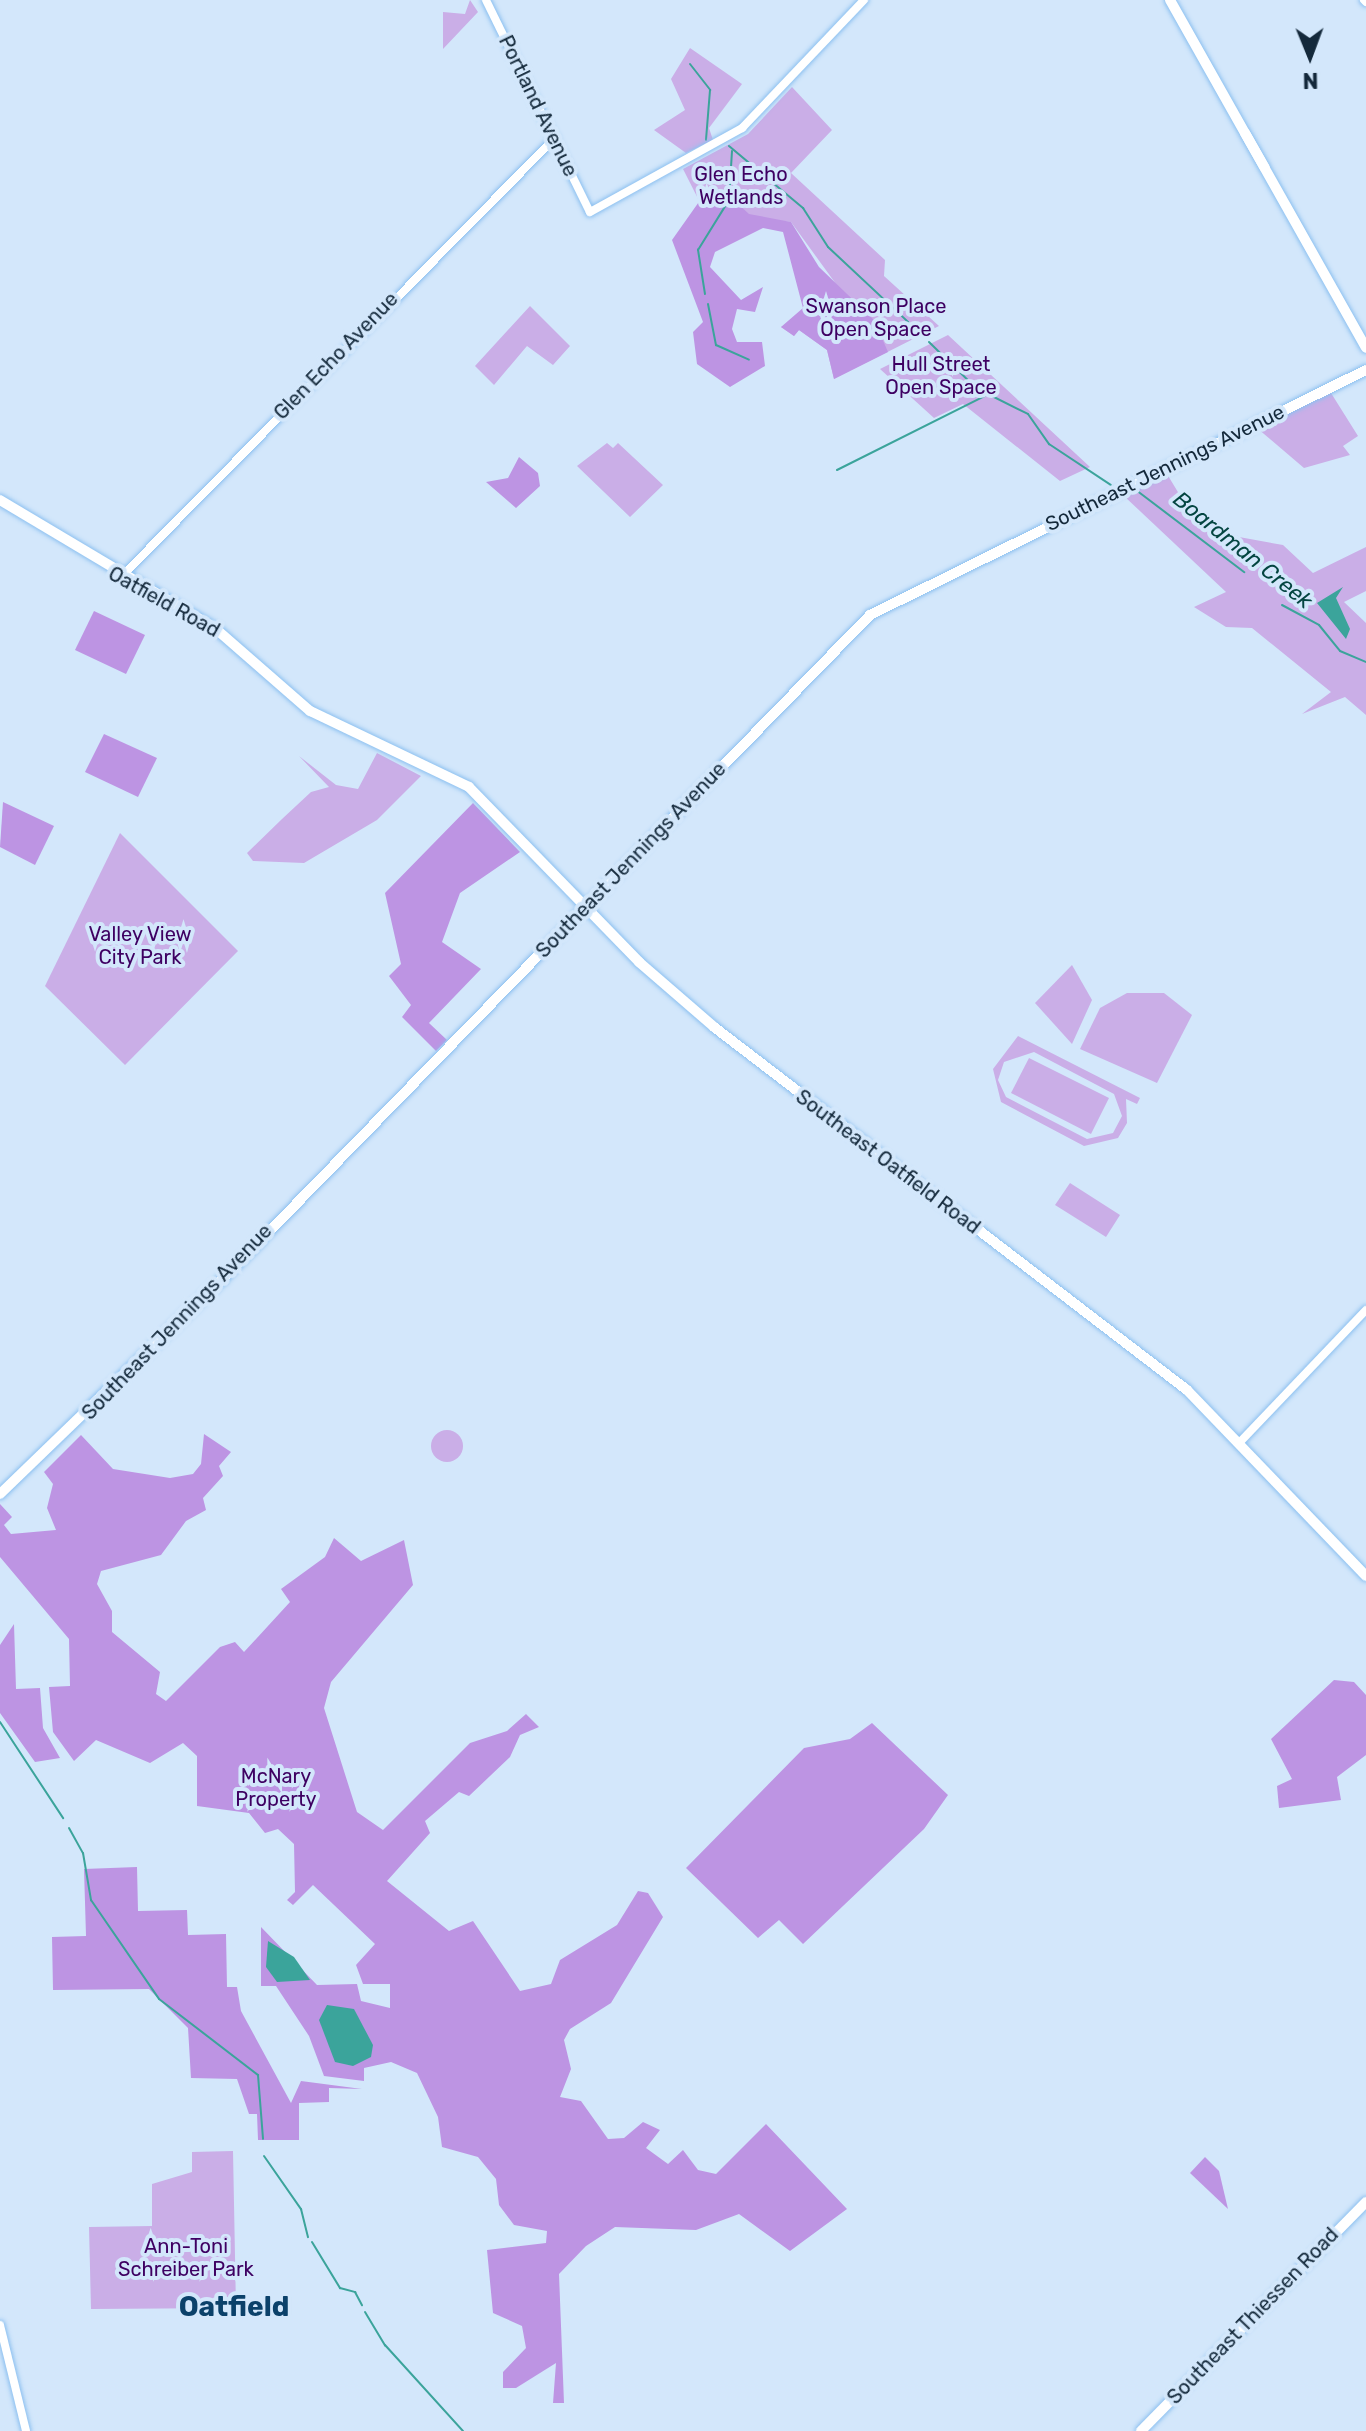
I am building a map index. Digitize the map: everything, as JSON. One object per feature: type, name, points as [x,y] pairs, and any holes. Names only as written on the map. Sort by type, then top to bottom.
[{"type":"main road","points":[[1170,0],[1366,348]]},
{"type":"main road","name":"Southeast Jennings Avenue","points":[[0,1494],[586,907],[880,607],[1366,370]]},
{"type":"main road","name":"Oatfield Road","points":[[0,500],[121,577],[225,635],[310,711],[406,754]]},
{"type":"main road","name":"Southeast Oatfield Road","points":[[406,754],[469,787],[586,907],[746,1054],[1162,1370],[1239,1443],[1366,1576]]},
{"type":"main road","name":"Southeast Thiessen Road","points":[[1141,2431],[1366,2202]]},
{"type":"street","name":"Portland Avenue","points":[[486,0],[590,212],[742,128],[864,0]]},
{"type":"street","name":"Glen Echo Avenue","points":[[121,577],[555,138]]},
{"type":"street","points":[[1239,1443],[1366,1310]]},
{"type":"street","points":[[0,2325],[26,2431]]},
{"type":"green space","points":[[470,0],[478,12],[443,49],[443,12],[465,14]]},
{"type":"green space","points":[[690,48],[742,84],[709,128],[713,140],[686,153],[654,130],[685,110],[671,79]]},
{"type":"green space","points":[[792,87],[832,130],[791,173],[885,260],[884,276],[939,326],[834,379],[827,350],[799,330],[794,336],[781,327],[844,295],[791,222],[769,220],[722,246],[683,169],[748,134]]},
{"type":"green space","points":[[708,189],[723,190],[749,214],[791,222],[819,267],[874,320],[888,352],[834,379],[827,350],[799,330],[794,336],[781,327],[803,308],[783,232],[763,228],[715,252],[710,267],[741,300],[763,287],[755,312],[737,309],[732,329],[737,342],[762,342],[765,366],[730,387],[697,364],[693,332],[703,322],[672,240]]},
{"type":"green space","points":[[530,306],[570,346],[553,365],[527,346],[494,385],[475,366]]},
{"type":"green space","name":"Hull Street Open Space","points":[[948,335],[1090,467],[1060,481],[963,404],[934,418],[880,369]]},
{"type":"green space","points":[[1331,393],[1358,436],[1343,446],[1350,455],[1304,468],[1257,428]]},
{"type":"green space","points":[[607,443],[613,448],[618,443],[663,485],[630,517],[577,466]]},
{"type":"green space","points":[[519,457],[538,473],[540,486],[516,508],[486,482],[508,478]]},
{"type":"green space","points":[[1167,474],[1190,512],[1206,513],[1239,537],[1283,545],[1313,573],[1366,547],[1366,591],[1344,602],[1366,623],[1366,715],[1345,697],[1302,714],[1331,692],[1252,628],[1226,627],[1194,607],[1226,592],[1124,496]]},
{"type":"green space","points":[[94,611],[145,635],[126,674],[75,650]]},
{"type":"green space","points":[[104,734],[157,758],[138,797],[85,772]]},
{"type":"green space","points":[[377,753],[421,776],[377,820],[304,863],[253,861],[247,853],[311,792],[329,787],[299,756],[336,785],[358,789]]},
{"type":"green space","points":[[3,802],[54,826],[35,865],[0,847]]},
{"type":"green space","points":[[473,803],[520,852],[460,893],[442,942],[481,969],[429,1023],[447,1040],[436,1051],[402,1017],[411,1005],[389,976],[401,964],[385,893]]},
{"type":"green space","name":"Valley View City Park","points":[[120,833],[238,951],[125,1065],[45,986]]},
{"type":"green space","points":[[1072,965],[1092,1000],[1072,1044],[1035,1003]]},
{"type":"green space","points":[[1127,993],[1164,993],[1192,1015],[1157,1083],[1080,1049],[1100,1008]]},
{"type":"green space","points":[[1018,1036],[1140,1098],[1137,1104],[1126,1099],[1127,1123],[1118,1138],[1084,1146],[1001,1102],[993,1069]],"holes":[[[1034,1052],[1114,1094],[1122,1116],[1113,1133],[1087,1139],[1006,1097],[998,1080],[1004,1062]]]},
{"type":"green space","points":[[1029,1058],[1109,1098],[1091,1134],[1011,1093]]},
{"type":"green space","points":[[1070,1183],[1120,1215],[1106,1237],[1055,1205]]},
{"type":"green space","points":[[447,1430],[458,1435],[463,1446],[458,1457],[447,1462],[436,1457],[431,1446],[436,1435]]},
{"type":"green space","name":"McNary Property","points":[[204,1434],[231,1452],[219,1466],[223,1476],[203,1498],[206,1510],[186,1521],[161,1555],[101,1571],[97,1584],[112,1611],[112,1632],[160,1672],[156,1694],[166,1701],[220,1647],[235,1642],[244,1652],[290,1602],[281,1589],[325,1557],[334,1538],[361,1561],[404,1540],[413,1585],[331,1682],[324,1708],[357,1812],[383,1830],[470,1743],[507,1731],[526,1714],[539,1727],[520,1735],[510,1757],[469,1796],[459,1792],[425,1821],[430,1833],[387,1881],[449,1931],[473,1921],[520,1991],[551,1984],[560,1960],[617,1925],[638,1891],[648,1893],[663,1917],[611,2003],[570,2029],[564,2040],[571,2069],[560,2097],[581,2101],[608,2139],[624,2138],[643,2122],[660,2130],[646,2148],[668,2164],[683,2150],[698,2170],[716,2174],[766,2124],[847,2209],[790,2251],[739,2214],[696,2230],[615,2227],[586,2246],[559,2274],[564,2403],[553,2403],[556,2363],[516,2388],[503,2388],[503,2372],[526,2348],[522,2326],[493,2313],[487,2250],[546,2243],[547,2231],[514,2225],[499,2205],[496,2179],[478,2157],[442,2147],[438,2117],[417,2073],[391,2062],[364,2068],[364,2081],[324,2076],[309,2036],[276,1986],[261,1986],[261,1927],[317,1985],[357,1984],[361,2001],[390,2008],[390,1984],[363,1984],[356,1965],[375,1944],[313,1885],[293,1905],[287,1900],[295,1892],[294,1844],[278,1829],[265,1833],[249,1813],[197,1806],[197,1756],[183,1743],[150,1763],[96,1740],[74,1761],[53,1732],[49,1687],[70,1686],[69,1639],[0,1557],[0,1504],[12,1517],[4,1525],[11,1534],[56,1530],[47,1508],[53,1484],[44,1472],[81,1435],[113,1469],[170,1478],[193,1474],[201,1464]]},
{"type":"green space","points":[[14,1624],[16,1689],[40,1688],[43,1728],[60,1758],[35,1762],[0,1713],[0,1645]]},
{"type":"green space","points":[[1334,1680],[1354,1682],[1366,1695],[1366,1755],[1337,1777],[1341,1800],[1279,1808],[1277,1786],[1292,1779],[1271,1739]]},
{"type":"green space","points":[[872,1723],[948,1795],[924,1829],[803,1944],[779,1920],[758,1938],[686,1868],[804,1748],[850,1739]]},
{"type":"green space","points":[[137,1867],[138,1911],[187,1910],[188,1935],[226,1934],[227,1987],[237,1987],[241,2011],[291,2103],[301,2081],[362,2089],[329,2088],[329,2102],[299,2103],[299,2140],[258,2140],[257,2114],[249,2114],[237,2079],[191,2078],[188,2028],[149,1989],[53,1990],[52,1937],[86,1936],[84,1869]]},
{"type":"green space","name":"Ann-Toni Schreiber Park","points":[[233,2151],[236,2308],[91,2309],[89,2227],[152,2226],[152,2184],[192,2172],[192,2152]]},
{"type":"green space","points":[[1205,2157],[1219,2171],[1228,2209],[1190,2173]]},
{"type":"shaded area","points":[[1343,587],[1336,598],[1350,629],[1346,639],[1317,603]]},
{"type":"shaded area","points":[[268,1941],[294,1957],[310,1980],[277,1982],[266,1967]]},
{"type":"shaded area","points":[[327,2005],[354,2009],[373,2045],[371,2057],[353,2066],[335,2062],[319,2020]]},
{"type":"waterway","points":[[690,64],[710,90],[706,140]]},
{"type":"waterway","points":[[729,146],[803,208],[828,247],[922,335]]},
{"type":"waterway","points":[[705,294],[698,250],[729,200],[732,151]]},
{"type":"waterway","points":[[708,304],[716,345],[749,360]]},
{"type":"waterway","points":[[929,342],[976,388],[1028,414],[1049,444],[1111,485]]},
{"type":"waterway","points":[[837,470],[985,396]]},
{"type":"waterway","name":"Boardman Creek","points":[[1136,490],[1244,572]]},
{"type":"waterway","name":"Boardman Creek","points":[[1282,605],[1319,625],[1340,651],[1366,662]]},
{"type":"waterway","points":[[0,1722],[63,1818]]},
{"type":"waterway","points":[[69,1828],[83,1853],[91,1900],[159,1999],[258,2075],[263,2139]]},
{"type":"waterway","points":[[264,2156],[301,2209],[308,2237]]},
{"type":"waterway","points":[[312,2242],[340,2288],[355,2292],[362,2305]]},
{"type":"waterway","points":[[365,2312],[385,2345],[463,2431]]},
{"type":"district","name":"Oatfield","points":[[234,2307]]},
{"type":"park label","name":"Glen Echo Wetlands","points":[[741,186]]},
{"type":"park label","name":"Swanson Place Open Space","points":[[876,318]]}]
